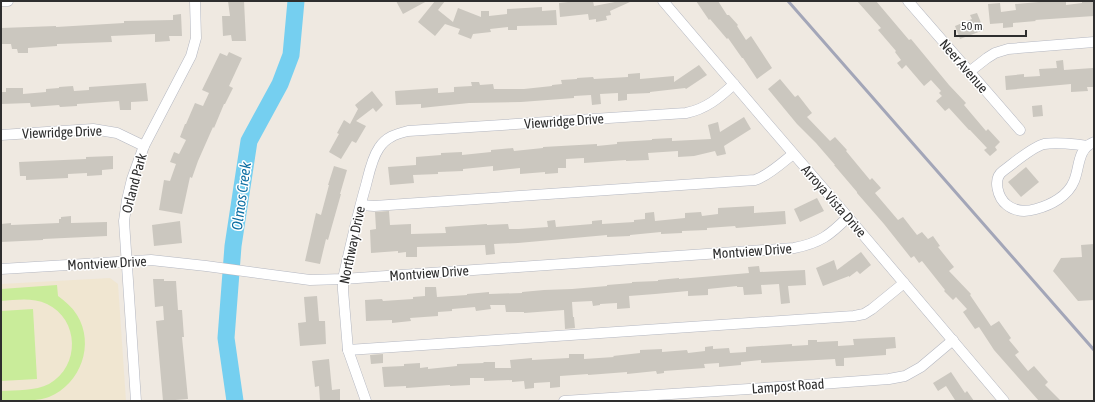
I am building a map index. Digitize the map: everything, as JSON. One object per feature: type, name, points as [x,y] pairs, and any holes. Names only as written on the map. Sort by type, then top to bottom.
[{"type":"street","points":[[1,1],[8,1]]},
{"type":"street","name":"Orland Park","points":[[136,401],[124,221],[127,200],[132,179],[144,146],[191,56],[196,38],[195,1]]},
{"type":"street","name":"Arroya Vista Drive","points":[[663,1],[1004,401]]},
{"type":"street","name":"Neer Avenue","points":[[908,1],[1020,130]]},
{"type":"street","points":[[969,72],[995,53],[1008,49],[1094,42]]},
{"type":"street","name":"Viewridge Drive","points":[[387,139],[408,131],[686,113],[704,108],[720,97],[734,84]]},
{"type":"street","name":"Viewridge Drive","points":[[1,135],[93,128],[117,133],[144,146]]},
{"type":"street","name":"Northway Drive","points":[[366,401],[348,350],[343,279],[360,205],[373,160],[379,148],[387,139]]},
{"type":"street","points":[[1045,144],[1090,144],[1082,152],[1074,181],[1062,197],[1054,202],[1041,208],[1020,211],[1009,206],[998,194],[997,184],[1001,172],[1036,148],[1045,144]]},
{"type":"street","points":[[360,205],[382,206],[755,180],[767,174],[793,154]]},
{"type":"street","name":"Montview Drive","points":[[1,269],[126,261],[163,261],[310,280],[343,279],[794,248],[808,245],[820,240],[832,232],[848,217]]},
{"type":"street","points":[[348,350],[854,316],[864,314],[872,309],[904,283]]},
{"type":"street","name":"Lampost Road","points":[[564,401],[617,399],[889,379],[905,376],[921,367],[953,340]]},
{"type":"shaded area","points":[[110,278],[118,284],[126,401],[1,401],[1,284]]},
{"type":"green space","points":[[57,285],[58,296],[73,309],[77,315],[85,338],[82,362],[77,373],[60,391],[49,397],[19,401],[1,401],[1,391],[38,388],[49,384],[59,376],[67,366],[71,355],[72,343],[70,331],[65,320],[58,311],[47,304],[36,300],[1,301],[1,289]]},
{"type":"green space","points":[[33,309],[37,379],[1,381],[1,311]]},
{"type":"building","points":[[228,1],[244,1],[246,41],[232,41],[231,35],[223,36],[222,16],[230,16]]},
{"type":"building","points":[[396,1],[427,1],[403,14]]},
{"type":"building","points":[[435,1],[445,1],[438,10],[453,22],[458,8],[481,17],[481,11],[489,11],[489,16],[507,14],[507,9],[542,7],[542,11],[556,10],[557,25],[517,26],[517,30],[508,30],[508,27],[490,29],[491,32],[473,34],[471,39],[458,34],[460,29],[445,24],[435,36],[418,22]]},
{"type":"building","points":[[593,1],[594,6],[620,1],[630,2],[610,11],[611,15],[606,16],[607,20],[596,22],[596,19],[589,20],[588,14],[560,17],[559,3]]},
{"type":"building","points":[[696,1],[718,1],[727,15],[729,15],[738,25],[737,26],[746,40],[751,36],[772,68],[757,79],[728,38],[727,39],[710,19],[709,20]]},
{"type":"building","points":[[857,1],[876,1],[966,103],[964,105],[986,131],[988,129],[1000,142],[995,147],[997,150],[990,156],[984,150],[987,148],[949,108],[945,111],[936,101],[942,96],[939,93],[941,91],[931,80],[924,86],[906,65],[902,69],[897,63],[901,60],[895,52],[896,51],[878,30],[881,28]]},
{"type":"building","points":[[1066,1],[1066,5],[1082,3],[1082,1],[1094,1],[1094,16],[1035,20],[1036,21],[1013,23],[1013,27],[1003,28],[1003,23],[990,24],[988,4],[1000,3],[1001,12],[1016,10],[1015,4]]},
{"type":"building","points":[[977,13],[984,30],[960,39],[955,26],[972,19],[970,15]]},
{"type":"building","points":[[181,14],[182,36],[169,36],[170,41],[155,42],[155,34],[111,36],[112,42],[57,44],[57,46],[28,48],[28,53],[18,53],[17,49],[12,49],[11,44],[1,44],[1,28],[56,27],[124,23],[124,21],[173,20],[173,15]]},
{"type":"building","points":[[229,52],[242,58],[229,86],[233,88],[224,104],[214,128],[213,127],[192,178],[190,177],[182,214],[159,210],[164,180],[170,181],[176,164],[170,162],[174,152],[179,154],[186,140],[180,137],[185,124],[195,103],[203,106],[209,93],[202,90],[220,53],[227,56]]},
{"type":"building","points":[[1063,60],[1064,70],[1093,68],[1094,87],[1087,87],[1088,91],[1071,92],[1071,84],[1006,90],[1005,76],[1024,74],[1024,77],[1040,76],[1039,69],[1057,68],[1056,61]]},
{"type":"building","points":[[699,65],[707,75],[686,89],[627,94],[627,100],[618,101],[618,93],[600,94],[601,104],[592,105],[591,95],[574,96],[574,98],[521,102],[469,103],[421,108],[421,104],[396,105],[395,91],[438,88],[438,93],[454,92],[454,87],[472,86],[471,82],[479,82],[480,85],[493,84],[494,89],[524,89],[562,84],[561,80],[593,77],[594,79],[628,77],[628,74],[640,73],[640,79],[674,76],[674,82]]},
{"type":"building","points":[[780,79],[795,97],[798,95],[812,113],[807,117],[830,141],[835,137],[870,180],[872,178],[881,188],[875,193],[898,220],[903,217],[917,235],[922,232],[928,239],[933,236],[940,246],[938,247],[954,267],[949,271],[971,294],[970,295],[991,326],[999,321],[1011,338],[1009,340],[1019,352],[1015,355],[1028,371],[1034,366],[1048,382],[1045,385],[1061,401],[1039,401],[994,350],[979,327],[975,329],[963,312],[967,309],[956,297],[953,300],[944,291],[945,290],[922,261],[919,263],[914,256],[911,258],[835,165],[797,124],[768,89]]},
{"type":"building","points":[[146,83],[148,101],[131,102],[131,110],[120,110],[119,101],[77,104],[77,106],[60,107],[59,105],[31,107],[30,103],[1,104],[1,92],[6,92],[6,88],[23,88],[23,94],[46,92],[46,89],[59,87],[73,86],[74,91],[89,90],[89,87]]},
{"type":"building","points":[[372,91],[383,105],[376,112],[373,108],[356,121],[366,126],[356,143],[352,141],[341,159],[329,152],[339,134],[337,133],[344,120],[350,124],[358,109],[355,105]]},
{"type":"building","points":[[1042,105],[1043,116],[1033,117],[1032,106]]},
{"type":"building","points":[[744,117],[751,129],[724,146],[726,154],[717,156],[715,151],[694,156],[678,157],[678,151],[648,153],[649,160],[584,163],[584,158],[566,159],[566,168],[558,168],[558,173],[545,174],[545,172],[520,174],[520,168],[493,171],[493,166],[463,169],[463,171],[438,172],[438,174],[413,175],[414,183],[390,185],[388,167],[416,165],[416,157],[441,155],[441,153],[462,152],[462,155],[513,148],[514,151],[543,147],[597,144],[597,146],[617,144],[617,142],[652,139],[672,138],[672,141],[711,139],[708,125],[718,122],[720,132]]},
{"type":"building","points":[[113,156],[113,169],[102,170],[102,175],[87,176],[87,173],[68,174],[68,178],[26,180],[26,176],[20,176],[19,162],[86,159],[86,157]]},
{"type":"building","points":[[334,166],[347,170],[328,240],[326,239],[320,264],[305,261],[316,213],[321,215]]},
{"type":"building","points":[[1026,167],[1039,182],[1021,197],[1008,182]]},
{"type":"building","points":[[817,198],[824,211],[800,222],[794,209]]},
{"type":"building","points":[[754,206],[754,213],[785,211],[786,224],[736,228],[735,226],[707,228],[707,230],[682,231],[682,233],[661,234],[661,232],[607,237],[607,235],[494,244],[495,254],[486,255],[485,245],[417,247],[417,257],[406,257],[406,252],[398,253],[398,251],[371,253],[370,230],[376,229],[375,212],[389,211],[390,225],[411,224],[411,234],[446,233],[445,227],[487,224],[508,224],[509,229],[548,227],[547,221],[555,220],[556,227],[592,224],[592,221],[602,220],[602,224],[634,222],[634,220],[645,219],[645,213],[654,212],[655,221],[685,218],[685,213],[701,212],[702,216],[718,214],[718,208]]},
{"type":"building","points":[[71,216],[71,223],[107,222],[107,236],[1,242],[1,224],[59,223],[59,219],[61,219],[61,217]]},
{"type":"building","points":[[180,221],[182,243],[154,246],[152,225]]},
{"type":"building","points":[[1094,244],[1094,300],[1078,301],[1053,271],[1061,258],[1082,257],[1081,245]]},
{"type":"building","points":[[861,252],[871,265],[860,274],[857,271],[849,277],[823,286],[816,268],[834,260],[837,270]]},
{"type":"building","points":[[759,266],[760,272],[805,270],[806,285],[788,286],[790,303],[781,304],[779,284],[761,285],[762,294],[744,295],[743,287],[737,286],[708,289],[708,295],[688,296],[688,291],[629,296],[630,308],[617,309],[617,303],[593,306],[592,301],[572,302],[575,328],[565,329],[564,310],[524,313],[506,312],[505,305],[490,305],[491,309],[476,311],[475,307],[452,309],[452,311],[438,312],[438,316],[410,318],[411,321],[392,323],[392,320],[366,321],[365,300],[382,299],[383,301],[413,299],[413,297],[425,296],[425,287],[436,287],[437,297],[489,292],[489,294],[522,293],[607,286],[632,282],[749,273],[748,267]]},
{"type":"building","points":[[153,279],[176,281],[178,310],[182,310],[184,337],[182,337],[188,399],[163,401],[156,321],[164,320],[163,306],[155,307]]},
{"type":"building","points":[[317,296],[319,321],[325,321],[326,344],[300,346],[298,323],[306,322],[304,297]]},
{"type":"building","points":[[895,337],[896,348],[886,349],[886,355],[844,358],[844,366],[836,366],[835,359],[761,363],[761,360],[741,362],[741,365],[719,367],[719,363],[704,364],[705,368],[664,371],[664,373],[657,374],[656,371],[627,374],[627,372],[560,376],[560,387],[550,388],[550,382],[534,383],[534,388],[525,389],[524,381],[484,381],[484,378],[470,378],[470,385],[406,388],[406,386],[384,387],[382,367],[404,366],[404,364],[420,363],[420,368],[428,367],[428,369],[457,366],[457,364],[495,362],[495,368],[511,368],[510,360],[532,358],[532,360],[569,358],[569,354],[584,354],[584,359],[614,357],[613,356],[640,353],[640,350],[662,349],[662,352],[687,350],[688,353],[705,351],[705,347],[713,346],[713,349],[729,348],[730,353],[746,352],[746,347],[792,344],[792,346],[808,345],[808,340],[817,340],[817,342],[838,341],[838,346],[854,345],[853,339]]},
{"type":"building","points":[[383,354],[383,363],[371,364],[370,355]]},
{"type":"building","points":[[329,359],[332,390],[340,389],[340,401],[320,401],[319,386],[315,387],[312,361]]},
{"type":"building","points":[[951,372],[965,393],[967,391],[974,401],[953,401],[955,400],[946,386],[938,391],[933,383]]},
{"type":"waterway","name":"Olmos Creek","points":[[235,401],[226,338],[233,246],[249,141],[280,84],[291,55],[296,1]]},
{"type":"railway","points":[[788,1],[1094,350]]}]
